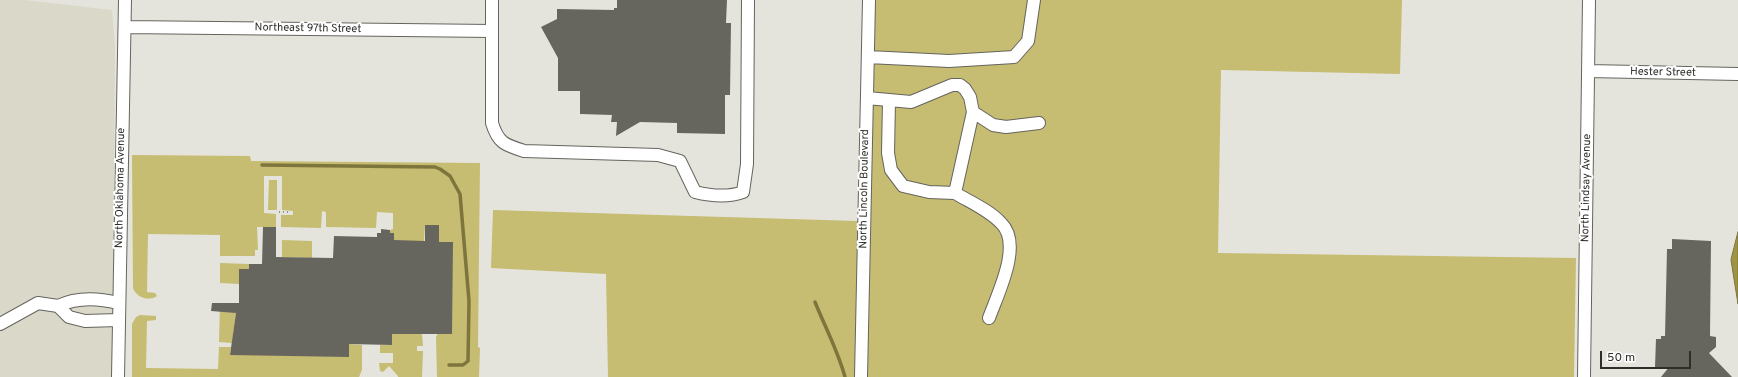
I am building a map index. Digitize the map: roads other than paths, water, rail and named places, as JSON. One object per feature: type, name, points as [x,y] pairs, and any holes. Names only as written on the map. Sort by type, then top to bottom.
[{"type":"street","name":"North Oklahoma Avenue","points":[[118,377],[118,303],[125,0]]},
{"type":"street","points":[[492,0],[492,123],[496,136],[506,145],[524,151],[658,155],[680,161],[695,192],[712,197],[734,195],[743,192],[747,164],[748,0]]},
{"type":"street","name":"North Lincoln Boulevard","points":[[861,377],[869,0]]},
{"type":"street","points":[[868,57],[949,61],[1014,56],[1028,41],[1034,0]]},
{"type":"street","name":"North Lindsay Avenue","points":[[1584,377],[1589,0]]},
{"type":"street","name":"Northeast 97th Street","points":[[125,27],[492,31]]},
{"type":"street","name":"Hester Street","points":[[1588,71],[1738,74]]},
{"type":"street","points":[[867,98],[911,102],[947,86],[960,85],[965,89],[970,97],[973,112],[955,193]]},
{"type":"street","points":[[888,101],[888,153],[891,170],[903,186],[929,192],[955,193],[1002,223],[1010,236],[1011,249],[1007,266],[989,318]]},
{"type":"street","points":[[973,112],[993,125],[1006,127],[1039,123]]},
{"type":"street","points":[[0,324],[38,303],[58,306],[71,300],[106,300],[118,303]]},
{"type":"street","points":[[58,306],[69,316],[85,321],[118,320]]},
{"type":"waterway","points":[[262,165],[435,167],[450,176],[460,194],[469,301],[468,361],[463,365],[449,365]]},
{"type":"waterway","points":[[815,302],[835,348],[845,377]]}]
